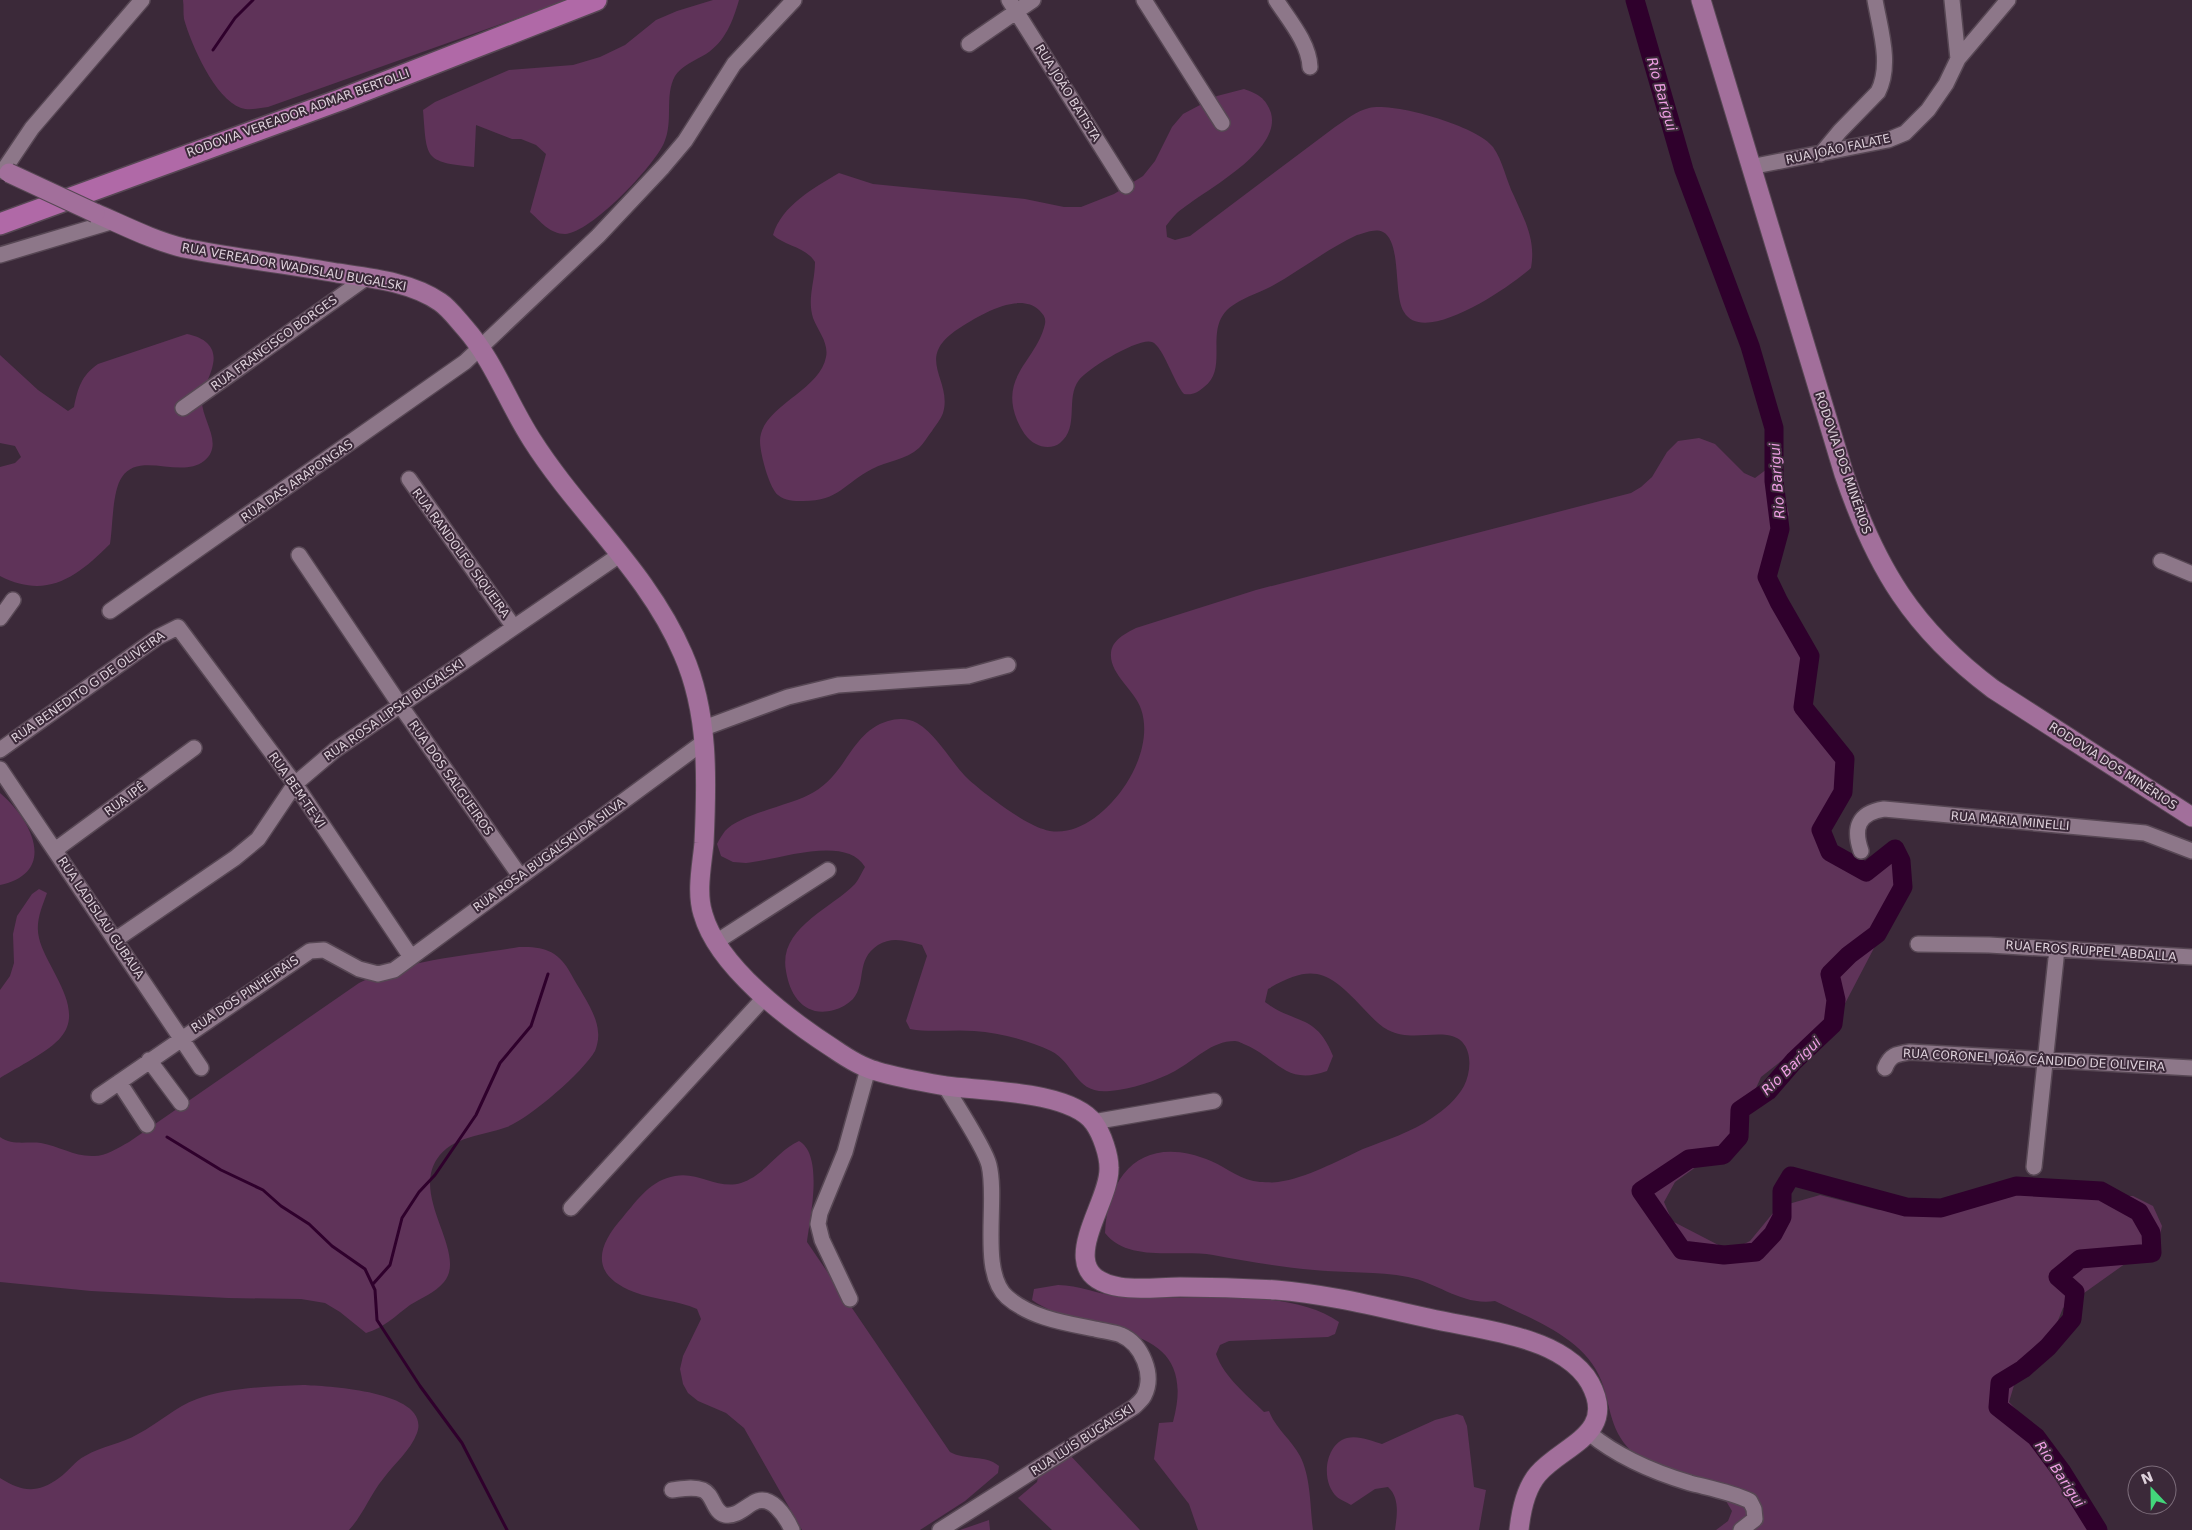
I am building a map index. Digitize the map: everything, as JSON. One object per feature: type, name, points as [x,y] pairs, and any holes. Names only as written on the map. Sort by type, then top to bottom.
[{"type":"highway","name":"RODOVIA VEREADOR ADMAR BERTOLLI","points":[[0,224],[340,100],[596,0]]},
{"type":"main road","name":"RODOVIA DOS MINÉRIOS","points":[[1701,0],[1750,167],[1857,514],[1883,568],[1899,594],[1943,648],[1967,670],[1993,689],[2192,817]]},
{"type":"main road","name":"RUA VEREADOR WADISLAU BUGALSKI","points":[[4,171],[95,213],[177,246],[366,278],[412,288],[443,303],[480,346],[534,443],[659,606],[686,659],[704,735],[705,817],[700,898],[703,914],[716,942],[728,959],[764,998],[831,1048],[868,1069],[945,1086],[1040,1097],[1064,1104],[1083,1113],[1093,1122]]},
{"type":"main road","points":[[1093,1122],[1110,1162],[1109,1177],[1089,1232],[1084,1253],[1089,1270],[1100,1281],[1122,1287],[1209,1287],[1272,1290],[1344,1300],[1536,1342],[1577,1365],[1588,1379],[1596,1397],[1598,1415],[1589,1433],[1578,1444],[1541,1470],[1531,1484],[1521,1515],[1519,1530]]},
{"type":"street","points":[[4,171],[32,128],[142,0]]},
{"type":"street","name":"RUA DAS ARAPONGAS","points":[[110,612],[448,376],[598,236],[663,167],[685,141],[734,64],[794,0]]},
{"type":"street","points":[[969,44],[1013,5],[1033,0]]},
{"type":"street","points":[[1144,0],[1222,123]]},
{"type":"street","points":[[1276,0],[1301,39],[1310,58],[1310,67]]},
{"type":"street","points":[[1821,154],[1840,130],[1878,92],[1882,85],[1885,62],[1875,0]]},
{"type":"street","points":[[1952,0],[1958,59]]},
{"type":"street","name":"RUA JOÃO FALATE","points":[[1750,167],[1888,140],[1905,133],[1938,97],[1958,59],[2008,0]]},
{"type":"street","name":"RUA JOÃO BATISTA","points":[[1013,5],[1126,186]]},
{"type":"street","points":[[0,255],[114,221]]},
{"type":"street","name":"RUA FRANCISCO BORGES","points":[[183,408],[366,278]]},
{"type":"street","name":"RUA RANDOLFO SIQUEIRA","points":[[409,479],[513,626]]},
{"type":"street","name":"RUA ROSA LIPSKI BUGALSKI","points":[[116,940],[235,858],[258,839],[294,784],[335,750],[513,626],[621,554]]},
{"type":"street","name":"RUA DOS SALGUEIROS","points":[[298,556],[520,876]]},
{"type":"street","points":[[2162,562],[2192,574]]},
{"type":"street","points":[[0,618],[12,600]]},
{"type":"street","name":"RUA BENEDITO G DE OLIVEIRA","points":[[0,750],[158,637],[178,627]]},
{"type":"street","name":"RUA BEM-TE-VI","points":[[178,627],[294,784],[411,957]]},
{"type":"street","name":"RUA ROSA BUGALSKI DA SILVA","points":[[394,970],[704,735],[788,697],[838,685],[968,676],[1008,665]]},
{"type":"street","name":"RUA IPÊ","points":[[55,850],[194,748]]},
{"type":"street","name":"RUA LADISLAU GUBAUA","points":[[0,769],[201,1068]]},
{"type":"street","name":"RUA MARIA MINELLI","points":[[1861,851],[1857,840],[1857,830],[1862,819],[1870,811],[1884,809],[2145,833],[2192,851]]},
{"type":"street","points":[[716,942],[828,870]]},
{"type":"street","name":"RUA EROS RUPPEL ABDALLA","points":[[1918,944],[1989,945],[2192,957]]},
{"type":"street","points":[[2034,1166],[2057,949]]},
{"type":"street","name":"RUA DOS PINHEIRAIS","points":[[99,1096],[310,951],[324,950],[360,969],[378,974],[394,970]]},
{"type":"street","points":[[571,1208],[764,998]]},
{"type":"street","name":"RUA CORONEL JOÃO CÂNDIDO DE OLIVEIRA","points":[[1884,1068],[1889,1058],[1895,1054],[1910,1052],[2045,1058],[2192,1068]]},
{"type":"street","points":[[149,1060],[180,1103]]},
{"type":"street","points":[[850,1299],[822,1240],[818,1224],[820,1213],[845,1152],[868,1069]]},
{"type":"street","points":[[119,1082],[147,1125]]},
{"type":"street","name":"RUA LUÍS BUGALSKI","points":[[940,1530],[1134,1407],[1144,1396],[1149,1379],[1140,1350],[1122,1335],[1068,1324],[1030,1312],[1006,1296],[995,1280],[992,1259],[994,1192],[989,1163],[945,1086]]},
{"type":"street","points":[[1093,1122],[1214,1101]]},
{"type":"street","points":[[1589,1433],[1607,1448],[1632,1462],[1687,1482],[1750,1501],[1754,1509],[1755,1519],[1741,1530]]},
{"type":"street","points":[[672,1490],[702,1490],[709,1495],[718,1512],[726,1515],[739,1513],[755,1501],[766,1501],[779,1508],[792,1530]]},
{"type":"shaded area","points":[[183,0],[568,0],[268,107],[244,109],[231,103],[222,94],[205,70],[187,30],[184,19]]},
{"type":"shaded area","points":[[713,0],[739,0],[731,23],[713,49],[685,66],[675,76],[670,92],[667,135],[664,143],[648,167],[620,197],[590,223],[576,231],[565,234],[555,232],[530,212],[546,154],[536,145],[521,139],[512,139],[476,125],[474,167],[445,163],[431,155],[427,148],[423,110],[435,102],[509,70],[573,65],[600,57],[625,45],[656,20],[677,11]]},
{"type":"shaded area","points":[[1244,89],[1261,97],[1271,113],[1271,128],[1264,143],[1237,170],[1176,214],[1166,226],[1167,237],[1175,240],[1190,236],[1355,113],[1364,109],[1381,107],[1434,117],[1470,131],[1493,147],[1522,214],[1531,240],[1531,268],[1506,287],[1468,310],[1448,318],[1429,322],[1414,321],[1404,312],[1401,304],[1393,246],[1389,238],[1383,232],[1377,230],[1357,235],[1272,286],[1227,310],[1219,324],[1217,333],[1215,372],[1211,380],[1197,392],[1184,394],[1160,350],[1152,342],[1136,344],[1092,369],[1079,380],[1075,387],[1071,421],[1066,436],[1058,445],[1048,447],[1039,445],[1027,437],[1017,420],[1013,405],[1013,392],[1016,380],[1041,337],[1045,318],[1039,310],[1030,305],[1020,303],[1009,304],[987,312],[958,329],[945,340],[938,350],[937,369],[945,401],[943,413],[919,448],[902,458],[872,469],[834,495],[825,498],[793,501],[778,495],[768,478],[762,454],[760,441],[763,429],[769,418],[779,408],[813,380],[821,369],[827,352],[825,342],[811,311],[815,262],[806,253],[773,235],[777,224],[800,198],[839,173],[873,184],[1025,199],[1064,207],[1081,207],[1114,194],[1143,176],[1155,161],[1172,127],[1183,114],[1217,96]]},
{"type":"shaded area","points":[[187,334],[198,337],[207,343],[214,357],[202,400],[212,440],[210,454],[204,461],[195,466],[149,465],[129,470],[122,477],[116,491],[110,544],[73,575],[47,585],[32,586],[17,583],[0,576],[0,467],[15,463],[21,457],[15,446],[0,443],[0,355],[38,390],[68,411],[74,407],[84,378],[98,364]]},
{"type":"shaded area","points":[[1699,438],[1715,444],[1744,473],[1755,478],[1767,469],[1772,454],[1789,514],[1773,557],[1776,580],[1803,633],[1809,712],[1843,757],[1850,780],[1827,819],[1837,851],[1850,865],[1881,856],[1892,857],[1898,878],[1897,904],[1839,1015],[1761,1077],[1732,1141],[1675,1182],[1664,1202],[1672,1221],[1730,1251],[1750,1241],[1778,1207],[1820,1195],[1879,1210],[1948,1210],[2052,1184],[2096,1196],[2133,1196],[2153,1206],[2162,1226],[2157,1248],[2129,1261],[2063,1308],[2042,1360],[2015,1382],[2009,1402],[2063,1459],[2105,1530],[1716,1530],[1728,1521],[1732,1511],[1726,1501],[1630,1450],[1623,1442],[1614,1425],[1601,1380],[1583,1352],[1556,1332],[1495,1301],[1483,1302],[1461,1297],[1408,1277],[1301,1269],[1213,1255],[1140,1252],[1127,1248],[1115,1242],[1105,1233],[1108,1210],[1114,1191],[1123,1175],[1136,1163],[1151,1155],[1168,1152],[1188,1154],[1211,1161],[1241,1177],[1253,1181],[1276,1182],[1300,1177],[1407,1132],[1441,1111],[1458,1095],[1467,1079],[1469,1055],[1466,1048],[1456,1037],[1447,1035],[1403,1035],[1388,1030],[1377,1023],[1340,986],[1320,975],[1309,974],[1297,976],[1268,989],[1265,1002],[1286,1014],[1304,1021],[1319,1033],[1333,1056],[1327,1071],[1313,1075],[1292,1073],[1257,1051],[1235,1041],[1218,1044],[1175,1071],[1152,1081],[1118,1090],[1098,1091],[1082,1083],[1059,1056],[1023,1040],[984,1032],[910,1029],[906,1021],[927,956],[922,945],[894,940],[883,942],[866,957],[860,986],[851,1001],[839,1008],[824,1012],[808,1008],[796,997],[788,980],[786,956],[790,943],[808,921],[855,884],[865,867],[856,857],[843,852],[827,850],[746,863],[733,862],[721,856],[717,844],[725,831],[732,825],[754,814],[814,792],[835,774],[857,743],[866,734],[876,726],[899,719],[914,721],[924,728],[965,776],[1013,814],[1035,826],[1051,831],[1076,828],[1091,820],[1105,809],[1118,795],[1138,762],[1143,744],[1144,726],[1141,709],[1111,661],[1114,644],[1124,635],[1136,628],[1256,590],[1631,493],[1652,477],[1667,452],[1678,441]]},
{"type":"shaded area","points":[[0,793],[11,804],[29,830],[34,844],[34,857],[29,869],[18,878],[0,885]]},
{"type":"shaded area","points":[[39,889],[47,893],[38,920],[39,938],[67,1001],[68,1026],[61,1037],[49,1048],[0,1078],[0,990],[10,976],[14,963],[13,934],[17,916],[32,894]]},
{"type":"shaded area","points":[[519,947],[550,951],[566,966],[595,1017],[598,1034],[596,1049],[589,1060],[568,1082],[542,1105],[517,1122],[498,1130],[459,1141],[443,1151],[437,1159],[431,1174],[431,1191],[449,1256],[450,1270],[444,1282],[436,1289],[410,1305],[384,1325],[366,1333],[340,1312],[325,1303],[301,1299],[228,1298],[91,1291],[0,1282],[0,1137],[15,1142],[41,1143],[87,1156],[98,1156],[107,1153],[129,1142],[359,983],[417,963]]},
{"type":"shaded area","points":[[799,1141],[807,1148],[813,1173],[814,1188],[807,1242],[950,1452],[956,1455],[988,1460],[999,1466],[998,1473],[965,1501],[920,1530],[802,1530],[744,1428],[726,1413],[698,1401],[688,1393],[683,1384],[680,1369],[683,1356],[701,1319],[697,1309],[634,1292],[620,1285],[604,1269],[603,1249],[607,1239],[634,1204],[652,1186],[666,1178],[683,1175],[716,1183],[733,1185],[741,1183],[764,1169],[791,1145]]},
{"type":"shaded area","points":[[1058,1285],[1073,1286],[1117,1296],[1143,1298],[1232,1297],[1262,1299],[1291,1303],[1317,1310],[1339,1322],[1335,1334],[1328,1337],[1229,1341],[1220,1345],[1216,1354],[1224,1370],[1237,1385],[1264,1412],[1269,1411],[1300,1456],[1304,1464],[1308,1483],[1313,1530],[1198,1530],[1189,1504],[1154,1459],[1159,1423],[1173,1422],[1178,1388],[1171,1363],[1156,1347],[1135,1336],[1056,1312],[1032,1300],[1034,1289]]},
{"type":"shaded area","points":[[303,1385],[333,1387],[375,1394],[394,1400],[409,1408],[417,1419],[417,1433],[411,1445],[378,1485],[349,1530],[0,1530],[0,1478],[23,1488],[36,1489],[44,1487],[59,1478],[85,1456],[146,1430],[181,1406],[197,1399],[235,1390]]},
{"type":"shaded area","points":[[1457,1414],[1463,1416],[1467,1426],[1474,1487],[1486,1490],[1479,1530],[1395,1530],[1396,1501],[1388,1487],[1375,1489],[1351,1505],[1338,1498],[1332,1490],[1328,1482],[1327,1464],[1334,1448],[1340,1442],[1347,1438],[1356,1437],[1382,1444],[1435,1420]]},
{"type":"shaded area","points":[[1069,1454],[1140,1530],[1052,1530],[1018,1498],[1037,1482],[1040,1468]]},
{"type":"shaded area","points":[[989,1520],[990,1530],[960,1530]]},
{"type":"waterway","points":[[213,50],[235,18],[253,0]]},
{"type":"waterway","name":"Rio Barigui","points":[[1635,0],[1684,170],[1750,346],[1774,428],[1774,481],[1780,529],[1767,577],[1810,656],[1803,707],[1845,759],[1843,792],[1821,830],[1830,852],[1866,872],[1895,849],[1901,861],[1903,887],[1877,934],[1849,955],[1830,974],[1836,1000],[1833,1024],[1794,1061],[1768,1091],[1740,1110],[1739,1137],[1723,1155],[1689,1159],[1641,1191],[1682,1250],[1724,1255],[1756,1252],[1773,1234],[1782,1217],[1782,1191],[1791,1176],[1906,1207],[1941,1208],[2016,1186],[2101,1191],[2139,1212],[2151,1233],[2152,1253],[2080,1259],[2058,1277],[2075,1292],[2072,1319],[2048,1347],[2023,1369],[2000,1383],[1998,1407],[2036,1437],[2062,1472],[2098,1530]]},
{"type":"waterway","points":[[373,1284],[390,1265],[402,1218],[419,1192],[435,1175],[476,1115],[500,1063],[531,1026],[548,974]]},
{"type":"waterway","points":[[167,1137],[221,1170],[263,1190],[281,1206],[309,1224],[332,1246],[365,1269],[375,1290],[377,1320],[420,1386],[462,1443],[507,1530]]}]
